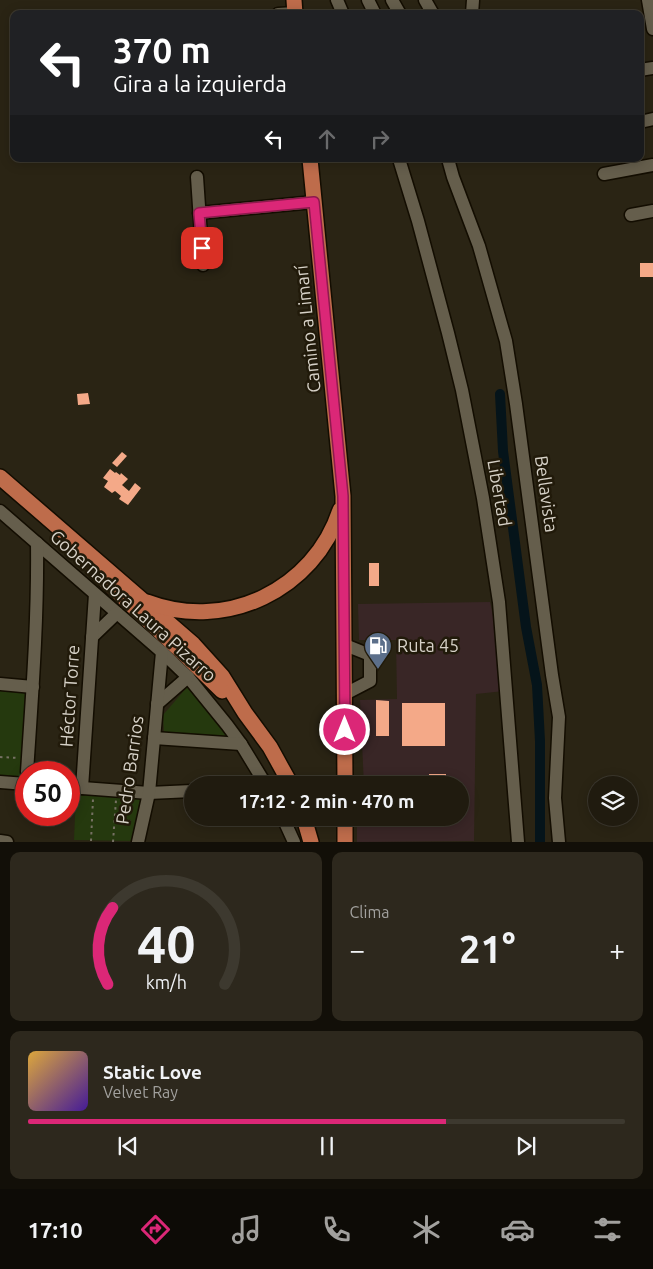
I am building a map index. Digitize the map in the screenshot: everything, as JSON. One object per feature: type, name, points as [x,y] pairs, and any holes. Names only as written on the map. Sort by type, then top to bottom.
[{"type":"main road","name":"Camino a Limarí","points":[[310,162],[343,496],[345,776]]},
{"type":"main road","name":"Gobernadora Laura Pizarro","points":[[0,477],[192,644],[222,676],[245,713],[270,747],[286,776]]},
{"type":"main road","name":"Gobernadora Laura Pizarro","points":[[0,490],[94,571],[245,713]]},
{"type":"main road","name":"Camino a Limarí","points":[[142,600],[166,608],[195,611],[240,606],[268,595],[293,579],[315,558],[324,546],[337,520],[343,496]]},
{"type":"main road","points":[[324,546],[344,552]]},
{"type":"main road","points":[[94,571],[142,600]]},
{"type":"main road","points":[[307,826],[312,842]]},
{"type":"main road","points":[[335,842],[345,829]]},
{"type":"street","points":[[648,0],[648,26]]},
{"type":"street","name":"Libertad","points":[[400,162],[421,230],[448,333],[473,446],[484,507],[499,602],[518,842]]},
{"type":"street","name":"Bellavista","points":[[449,162],[479,246],[506,341],[559,717],[555,798],[559,842]]},
{"type":"street","points":[[604,174],[653,165]]},
{"type":"street","points":[[197,177],[203,265]]},
{"type":"street","points":[[199,213],[314,202]]},
{"type":"street","points":[[631,215],[653,211]]},
{"type":"street","name":"Gobernadora Laura Pizarro","points":[[0,512],[162,652],[188,677],[215,708],[241,744],[261,776]]},
{"type":"street","points":[[28,761],[38,580],[37,543]]},
{"type":"street","points":[[38,580],[56,560]]},
{"type":"street","name":"Héctor Torre","points":[[81,788],[95,594]]},
{"type":"street","name":"Héctor Torre","points":[[92,637],[117,613]]},
{"type":"street","points":[[344,645],[370,655],[370,681],[345,694]]},
{"type":"street","name":"Pedro Barrios","points":[[138,842],[148,793],[162,652]]},
{"type":"street","name":"Pedro Barrios","points":[[157,704],[188,677]]},
{"type":"street","points":[[0,684],[33,687]]},
{"type":"street","points":[[154,738],[241,744]]},
{"type":"street","points":[[0,782],[15,783]]},
{"type":"street","points":[[81,788],[148,793],[184,791]]},
{"type":"street","points":[[287,826],[294,842]]},
{"type":"street","points":[[0,841],[8,842]]},
{"type":"path","points":[[0,757],[28,758]]},
{"type":"path","points":[[81,788],[91,841]]},
{"type":"path","points":[[113,842],[117,791]]},
{"type":"path","points":[[115,820],[142,822]]},
{"type":"shaded area","points":[[490,602],[500,649],[504,691],[476,694],[474,841],[357,842],[357,826],[469,826],[469,776],[364,776],[360,700],[397,699],[396,640],[359,640],[358,604]]},
{"type":"green space","points":[[188,686],[233,741],[164,732],[163,715]]},
{"type":"green space","points":[[0,691],[27,692],[21,761],[15,761],[15,779],[0,778]]},
{"type":"green space","points":[[80,792],[143,797],[134,841],[74,840],[75,826],[80,826]]},
{"type":"building","points":[[640,263],[653,263],[653,277],[640,277]]},
{"type":"building","points":[[88,393],[90,404],[78,405],[77,394]]},
{"type":"building","points":[[122,452],[127,456],[117,467],[112,463]]},
{"type":"building","points":[[110,469],[120,475],[121,473],[128,479],[122,485],[129,491],[135,483],[141,488],[128,505],[119,499],[121,496],[115,491],[112,493],[104,487],[108,481],[103,478]]},
{"type":"building","points":[[369,563],[379,563],[379,586],[369,586]]},
{"type":"building","points":[[376,700],[389,701],[389,736],[376,736]]},
{"type":"building","points":[[402,703],[445,703],[445,746],[402,746]]},
{"type":"building","points":[[429,774],[446,774],[446,776],[429,776]]},
{"type":"waterway","points":[[500,394],[503,451],[526,627],[537,685],[540,741],[540,842]]},
{"type":"place","name":"Ruta 45","points":[[378,670]]},
{"type":"route","points":[[202,248],[199,213],[314,202],[343,496],[345,730]]}]
